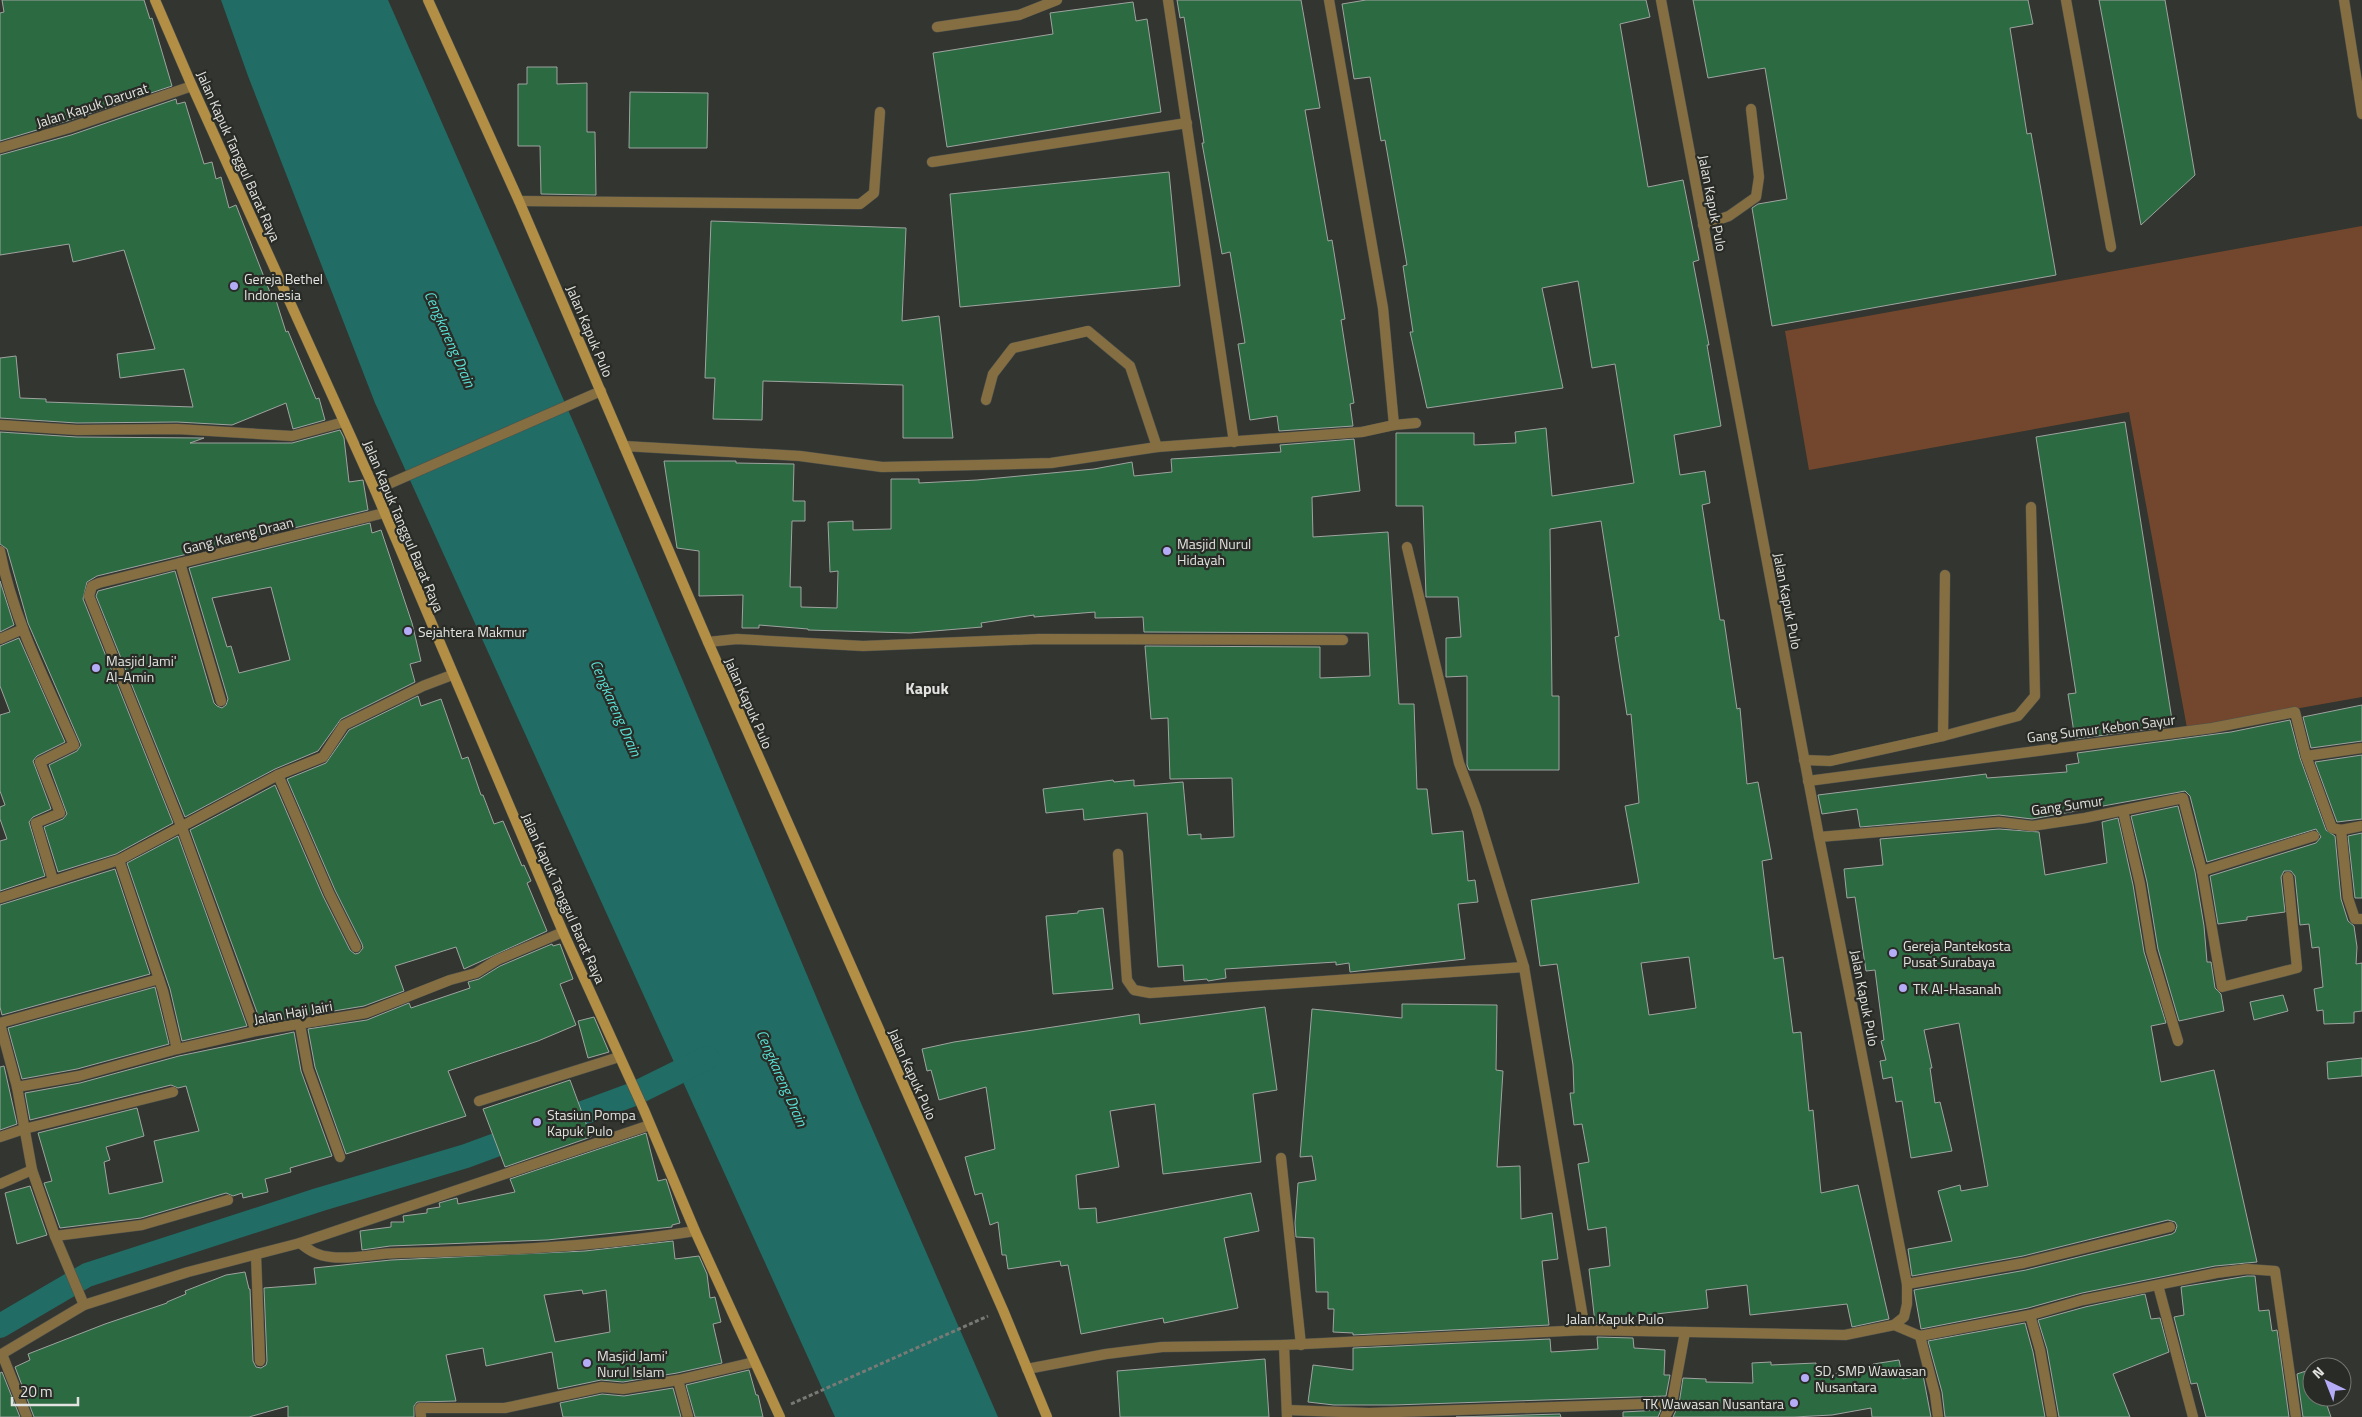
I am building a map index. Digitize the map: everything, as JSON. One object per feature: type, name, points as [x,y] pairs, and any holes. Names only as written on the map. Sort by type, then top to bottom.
[{"type":"main road","name":"Jalan Kapuk Tanggul Barat Raya","points":[[155,0],[375,490],[452,675],[621,1061]]},
{"type":"main road","name":"Jalan Kapuk Pulo","points":[[428,0],[519,201],[708,642],[1047,1417]]},
{"type":"main road","points":[[621,1061],[644,1110],[695,1231],[780,1417]]},
{"type":"street","points":[[937,27],[1019,15],[1057,0]]},
{"type":"street","points":[[1168,0],[1234,442]]},
{"type":"street","points":[[1329,0],[1382,308],[1394,425]]},
{"type":"street","name":"Jalan Kapuk Pulo","points":[[1027,1369],[1106,1354],[1162,1347],[1284,1345],[1586,1330],[1845,1335],[1894,1325],[1904,1317],[1907,1304],[1907,1284],[1818,837],[1661,0]]},
{"type":"street","points":[[2066,0],[2111,247]]},
{"type":"street","points":[[2344,0],[2362,114]]},
{"type":"street","name":"Jalan Kapuk Darurat","points":[[0,148],[69,128],[192,86]]},
{"type":"street","points":[[1703,225],[1729,216],[1756,197],[1759,177],[1751,109]]},
{"type":"street","points":[[519,201],[860,204],[874,193],[880,112]]},
{"type":"street","points":[[932,162],[1187,123]]},
{"type":"street","points":[[986,400],[992,374],[1013,348],[1088,331],[1130,366],[1157,447]]},
{"type":"street","points":[[375,490],[601,391]]},
{"type":"street","points":[[0,425],[77,430],[177,429],[292,436],[344,422]]},
{"type":"street","points":[[624,446],[800,456],[882,467],[1051,463],[1157,447],[1362,432],[1394,425],[1416,423]]},
{"type":"street","points":[[1804,760],[1830,760],[1943,736],[2018,716],[2034,696],[2031,507]]},
{"type":"street","name":"Gang Kareng Draan","points":[[182,828],[90,596],[92,586],[384,513]]},
{"type":"street","points":[[1407,547],[1459,763],[1476,808],[1524,967],[1586,1330]]},
{"type":"street","points":[[0,551],[5,574],[23,629],[74,745],[40,762],[60,813],[36,822],[53,880]]},
{"type":"street","points":[[180,563],[220,701]]},
{"type":"street","points":[[1943,736],[1945,575]]},
{"type":"street","points":[[0,639],[23,629]]},
{"type":"street","points":[[708,642],[736,639],[863,646],[1039,639],[1344,640]]},
{"type":"street","points":[[0,898],[119,860],[278,776],[323,758],[344,725],[423,686],[452,675]]},
{"type":"street","name":"Gang Sumur Kebon Sayur","points":[[1808,781],[2212,728],[2295,712],[2306,756]]},
{"type":"street","points":[[2362,748],[2306,756],[2332,828],[2341,830],[2362,826]]},
{"type":"street","points":[[278,776],[329,894],[356,948]]},
{"type":"street","name":"Gang Sumur","points":[[1818,837],[1999,822],[2032,826],[2123,811],[2183,798],[2202,871],[2222,987],[2297,968],[2288,877]]},
{"type":"street","points":[[2123,811],[2140,884],[2151,951],[2178,1041]]},
{"type":"street","points":[[182,828],[256,1032]]},
{"type":"street","points":[[2341,830],[2348,898],[2355,919],[2362,920]]},
{"type":"street","points":[[2202,871],[2314,836]]},
{"type":"street","points":[[1118,854],[1128,980],[1134,990],[1150,993],[1524,967]]},
{"type":"street","points":[[119,860],[159,979],[177,1049]]},
{"type":"street","name":"Jalan Haji Jairi","points":[[17,1087],[79,1076],[177,1049],[256,1032],[366,1013],[450,980],[476,973],[497,960],[563,932]]},
{"type":"street","points":[[84,1305],[56,1240],[32,1170],[17,1087],[0,1024],[159,979]]},
{"type":"street","points":[[300,1025],[308,1069],[321,1110],[340,1157]]},
{"type":"street","points":[[479,1101],[621,1061]]},
{"type":"street","points":[[0,1137],[24,1129],[173,1092]]},
{"type":"street","points":[[27,1417],[1,1354],[84,1305],[188,1272],[300,1243],[650,1125]]},
{"type":"street","points":[[1281,1158],[1301,1344]]},
{"type":"street","points":[[0,1184],[32,1170]]},
{"type":"street","points":[[56,1240],[142,1225],[228,1200]]},
{"type":"street","points":[[1907,1284],[2024,1263],[2170,1227]]},
{"type":"street","points":[[300,1243],[316,1255],[332,1258],[385,1253],[477,1252],[650,1238],[695,1231]]},
{"type":"street","points":[[256,1255],[260,1362]]},
{"type":"street","points":[[1894,1325],[1920,1336],[2030,1315],[2083,1300],[2158,1285],[2247,1269],[2275,1271],[2296,1417]]},
{"type":"street","points":[[2158,1285],[2193,1417]]},
{"type":"street","points":[[2030,1315],[2040,1350],[2052,1417]]},
{"type":"street","points":[[1665,1417],[1672,1403],[1685,1332]]},
{"type":"street","points":[[1920,1336],[1935,1394],[1938,1417]]},
{"type":"street","points":[[1284,1345],[1287,1414],[1369,1414],[1672,1403]]},
{"type":"street","points":[[421,1417],[420,1408],[505,1408],[602,1387],[623,1389],[678,1380],[754,1362]]},
{"type":"street","points":[[678,1380],[688,1417]]},
{"type":"path","points":[[802,1398],[971,1324]]},
{"type":"shaded area","points":[[2362,226],[2362,697],[2187,728],[2129,412],[1809,470],[1785,331]]},
{"type":"water","name":"Cengkareng Drain","points":[[221,0],[388,0],[583,444],[861,1103],[998,1417],[835,1417],[375,403],[248,76]]},
{"type":"building","points":[[2,0],[144,0],[150,19],[152,18],[172,86],[0,141],[0,13],[4,12]]},
{"type":"building","points":[[1177,0],[1301,0],[1320,108],[1305,110],[1328,241],[1332,240],[1345,319],[1341,320],[1354,403],[1350,404],[1353,426],[1279,431],[1277,416],[1250,420],[1238,344],[1245,343],[1230,252],[1222,254],[1202,143],[1204,143],[1184,17],[1180,18]]},
{"type":"building","points":[[1366,0],[1646,0],[1650,17],[1620,24],[1648,187],[1683,180],[1699,260],[1693,262],[1709,345],[1707,345],[1721,426],[1674,435],[1680,475],[1705,471],[1710,503],[1702,505],[1720,620],[1724,620],[1737,709],[1740,708],[1747,784],[1758,782],[1772,859],[1762,861],[1774,959],[1783,957],[1793,1033],[1801,1032],[1809,1111],[1813,1110],[1821,1193],[1858,1185],[1889,1319],[1852,1327],[1847,1304],[1750,1315],[1747,1285],[1706,1290],[1708,1308],[1630,1317],[1631,1324],[1595,1323],[1589,1269],[1610,1266],[1606,1227],[1588,1230],[1578,1164],[1589,1162],[1582,1124],[1574,1125],[1570,1093],[1574,1093],[1573,1065],[1557,964],[1540,966],[1531,900],[1639,883],[1625,806],[1639,803],[1631,714],[1627,715],[1615,637],[1619,636],[1601,521],[1550,529],[1552,696],[1559,696],[1559,770],[1469,770],[1467,765],[1467,676],[1446,677],[1446,638],[1461,637],[1458,597],[1426,597],[1423,506],[1396,506],[1396,433],[1474,433],[1474,445],[1516,443],[1515,432],[1546,428],[1552,496],[1634,483],[1615,364],[1592,368],[1578,281],[1542,288],[1563,388],[1427,408],[1410,332],[1413,332],[1403,266],[1407,265],[1385,140],[1381,141],[1370,77],[1354,79],[1342,4]],"holes":[[[1689,957],[1696,1008],[1649,1015],[1641,963]]]},
{"type":"building","points":[[1693,0],[2028,0],[2033,24],[2010,28],[2027,134],[2031,133],[2056,275],[1772,326],[1752,208],[1758,204],[1787,199],[1765,68],[1708,78]]},
{"type":"building","points":[[2099,0],[2165,0],[2195,175],[2141,225]]},
{"type":"building","points":[[1133,2],[1136,21],[1147,19],[1161,112],[947,147],[933,53],[1053,34],[1050,13]]},
{"type":"building","points":[[527,67],[557,67],[557,84],[587,83],[587,132],[595,132],[596,195],[541,194],[540,146],[518,146],[518,84],[527,84]]},
{"type":"building","points":[[630,92],[708,93],[707,148],[629,148]]},
{"type":"building","points":[[176,99],[177,104],[185,102],[204,164],[212,162],[216,179],[221,177],[229,208],[236,205],[271,295],[274,294],[286,332],[288,331],[316,399],[319,398],[325,420],[293,429],[286,403],[232,425],[177,422],[77,423],[0,418],[0,358],[16,356],[20,398],[46,399],[46,402],[193,407],[184,369],[120,378],[117,354],[155,349],[124,250],[73,262],[69,244],[0,255],[0,155],[71,135]]},
{"type":"building","points":[[1169,172],[1180,286],[960,307],[950,194]]},
{"type":"building","points":[[711,221],[906,228],[902,321],[939,316],[953,438],[903,438],[903,385],[763,381],[762,420],[713,419],[715,378],[705,378]]},
{"type":"building","points":[[2125,422],[2173,726],[2075,739],[2068,694],[2076,693],[2036,437]]},
{"type":"building","points":[[340,430],[344,438],[349,482],[363,480],[368,510],[97,576],[87,582],[83,599],[173,823],[116,854],[58,872],[44,827],[63,819],[67,814],[49,765],[77,751],[81,745],[28,623],[7,549],[0,544],[0,432],[77,437],[204,438],[190,443],[292,443]]},
{"type":"building","points":[[1354,439],[1360,491],[1312,497],[1313,537],[1388,532],[1399,704],[1414,704],[1417,789],[1427,789],[1432,834],[1463,831],[1468,881],[1475,880],[1478,902],[1458,904],[1465,959],[1350,972],[1349,963],[1336,965],[1336,962],[1225,969],[1226,978],[1208,981],[1207,979],[1184,981],[1183,965],[1158,967],[1147,813],[1084,820],[1083,809],[1046,813],[1043,789],[1113,780],[1114,782],[1134,780],[1134,786],[1183,782],[1188,835],[1201,834],[1201,839],[1234,837],[1232,778],[1170,779],[1168,718],[1151,719],[1145,646],[1320,647],[1320,678],[1370,676],[1368,633],[1144,632],[1143,617],[1095,618],[1095,612],[1034,617],[1034,615],[981,623],[982,627],[910,633],[808,630],[759,625],[759,628],[742,628],[743,595],[699,596],[699,551],[677,548],[664,461],[736,461],[736,463],[794,464],[793,501],[805,501],[805,521],[792,521],[790,587],[801,587],[801,607],[837,608],[838,571],[830,572],[828,522],[853,521],[853,530],[891,529],[891,479],[919,479],[919,483],[977,480],[1094,469],[1132,462],[1134,476],[1172,472],[1171,459],[1281,452],[1280,445]]},
{"type":"building","points":[[370,523],[372,533],[381,530],[412,623],[421,661],[410,664],[415,682],[341,719],[318,751],[275,769],[185,817],[96,596],[98,591],[175,571],[214,703],[222,708],[226,705],[228,699],[189,568]],"holes":[[[271,587],[290,660],[239,673],[231,646],[227,647],[212,598]]]},
{"type":"building","points":[[0,581],[14,625],[0,632]]},
{"type":"building","points":[[19,638],[65,742],[37,756],[33,761],[51,809],[33,817],[29,822],[45,876],[0,891],[0,841],[7,839],[0,819],[0,807],[5,805],[0,791],[0,715],[10,712],[0,686],[0,646]]},
{"type":"building","points":[[418,696],[421,706],[441,699],[462,759],[468,757],[481,795],[483,795],[494,824],[503,821],[522,866],[524,865],[531,881],[527,883],[547,931],[464,969],[456,947],[395,966],[404,991],[364,1006],[261,1023],[190,830],[275,785],[323,896],[350,950],[355,954],[359,953],[363,948],[362,944],[335,890],[287,779],[326,763],[349,730]]},
{"type":"building","points":[[2362,705],[2362,741],[2311,748],[2303,717]]},
{"type":"building","points":[[2290,720],[2300,758],[2326,830],[2335,836],[2341,899],[2348,921],[2354,926],[2357,947],[2356,964],[2362,963],[2362,1011],[2354,1012],[2354,1023],[2324,1024],[2323,1010],[2317,1011],[2314,989],[2323,987],[2319,947],[2312,948],[2309,924],[2300,925],[2295,876],[2291,871],[2284,871],[2281,877],[2285,912],[2247,917],[2247,920],[2218,924],[2210,876],[2316,843],[2321,837],[2316,829],[2207,862],[2190,796],[2185,791],[2032,819],[1999,815],[1860,827],[1857,809],[1822,814],[1818,795],[1986,774],[1987,778],[2067,772],[2066,765],[2079,763],[2077,753],[2231,732]]},
{"type":"building","points":[[2362,755],[2362,819],[2337,822],[2315,762]]},
{"type":"building","points":[[2178,806],[2195,872],[2204,926],[2207,962],[2211,962],[2215,988],[2221,994],[2224,1011],[2179,1021],[2158,949],[2147,882],[2131,816]]},
{"type":"building","points":[[2118,818],[2133,885],[2144,952],[2166,1023],[2151,1026],[2161,1082],[2214,1070],[2257,1262],[2215,1266],[2082,1293],[2028,1308],[1921,1329],[1914,1290],[2026,1270],[2172,1234],[2177,1226],[2175,1222],[2168,1220],[2023,1256],[1912,1276],[1908,1249],[1952,1241],[1938,1191],[1960,1185],[1961,1191],[1988,1186],[1959,1023],[1924,1030],[1932,1068],[1930,1068],[1935,1103],[1940,1102],[1952,1151],[1911,1158],[1902,1101],[1896,1102],[1892,1077],[1883,1079],[1880,1061],[1886,1060],[1881,1041],[1884,1040],[1875,970],[1866,971],[1855,897],[1847,898],[1844,869],[1883,865],[1880,839],[1999,829],[2039,832],[2045,875],[2107,863],[2102,822]]},
{"type":"building","points":[[2362,833],[2362,898],[2355,898],[2348,836]]},
{"type":"building","points":[[178,836],[247,1026],[182,1041],[170,989],[127,863]]},
{"type":"building","points":[[115,869],[150,974],[2,1015],[0,1007],[0,905]]},
{"type":"building","points":[[1103,908],[1113,989],[1053,994],[1046,916]]},
{"type":"building","points":[[552,944],[553,946],[560,944],[573,979],[560,984],[576,1025],[538,1041],[448,1071],[466,1116],[346,1154],[315,1067],[308,1029],[367,1020],[409,1003],[411,1008],[470,988],[468,982],[479,979],[500,966]]},
{"type":"building","points":[[155,987],[169,1044],[77,1069],[22,1079],[8,1028]]},
{"type":"building","points":[[2283,995],[2288,1011],[2254,1020],[2250,1002]]},
{"type":"building","points":[[1402,1004],[1497,1005],[1496,1070],[1503,1071],[1497,1167],[1520,1166],[1521,1219],[1552,1213],[1558,1259],[1542,1261],[1549,1325],[1353,1335],[1353,1333],[1333,1332],[1334,1309],[1328,1309],[1328,1292],[1316,1292],[1314,1238],[1296,1237],[1295,1223],[1298,1183],[1316,1180],[1312,1156],[1300,1157],[1312,1009],[1402,1018]]},
{"type":"building","points":[[1265,1007],[1277,1090],[1253,1094],[1261,1162],[1163,1174],[1155,1104],[1110,1111],[1119,1167],[1076,1175],[1079,1209],[1096,1208],[1097,1223],[1251,1193],[1259,1231],[1224,1238],[1238,1308],[1164,1323],[1163,1318],[1081,1334],[1068,1265],[1061,1266],[1060,1261],[1008,1269],[1006,1255],[1002,1255],[998,1222],[990,1225],[982,1193],[975,1195],[965,1157],[995,1149],[986,1087],[939,1100],[931,1070],[927,1071],[922,1049],[954,1042],[1139,1014],[1140,1024]]},
{"type":"building","points":[[594,1017],[609,1052],[588,1058],[578,1021]]},
{"type":"building","points":[[294,1032],[301,1071],[332,1156],[290,1168],[291,1172],[265,1179],[268,1192],[243,1198],[242,1193],[233,1196],[226,1193],[141,1218],[60,1228],[44,1183],[52,1181],[38,1133],[137,1108],[144,1136],[106,1147],[110,1160],[104,1162],[109,1194],[163,1182],[154,1141],[199,1131],[186,1086],[178,1088],[171,1085],[30,1120],[25,1093],[80,1083],[179,1056]]},
{"type":"building","points":[[2362,1058],[2362,1076],[2328,1079],[2327,1062]]},
{"type":"building","points":[[4,1066],[17,1124],[0,1130],[0,1067]]},
{"type":"building","name":"Stasiun Pompa Kapuk Pulo","points":[[570,1080],[591,1137],[505,1167],[483,1109]]},
{"type":"building","points":[[646,1133],[658,1181],[666,1179],[680,1223],[672,1225],[672,1227],[547,1240],[390,1246],[362,1250],[360,1231],[391,1227],[391,1222],[404,1222],[403,1216],[427,1213],[427,1209],[440,1207],[439,1203],[457,1198],[458,1204],[515,1192],[510,1179]]},
{"type":"building","points":[[30,1186],[47,1235],[17,1244],[5,1193]]},
{"type":"building","points":[[673,1241],[675,1259],[699,1256],[707,1274],[710,1298],[715,1297],[721,1322],[713,1324],[722,1363],[623,1382],[601,1380],[558,1389],[552,1352],[486,1366],[483,1348],[446,1355],[456,1401],[417,1402],[414,1406],[414,1417],[288,1417],[288,1406],[249,1417],[34,1417],[15,1367],[30,1360],[28,1354],[105,1324],[167,1303],[186,1294],[185,1291],[226,1275],[245,1272],[250,1289],[253,1361],[256,1367],[261,1368],[266,1365],[267,1361],[264,1288],[316,1284],[314,1268],[391,1260],[585,1251]],"holes":[[[582,1290],[583,1294],[606,1290],[610,1332],[555,1342],[544,1295]]]},
{"type":"building","points":[[2255,1276],[2259,1311],[2269,1310],[2272,1331],[2277,1330],[2289,1417],[2206,1417],[2197,1383],[2191,1384],[2174,1317],[2184,1315],[2181,1287]]},
{"type":"building","points":[[2145,1294],[2151,1319],[2160,1318],[2169,1352],[2113,1374],[2130,1417],[2059,1417],[2047,1349],[2038,1320],[2085,1307]]},
{"type":"building","points":[[2025,1323],[2033,1352],[2045,1417],[1945,1417],[1942,1392],[1928,1341]]},
{"type":"building","points":[[1597,1337],[1633,1338],[1634,1348],[1665,1350],[1664,1375],[1670,1375],[1666,1396],[1393,1405],[1334,1405],[1308,1402],[1313,1365],[1353,1370],[1353,1348],[1550,1339],[1551,1352],[1598,1349]]},
{"type":"building","points":[[1265,1359],[1269,1417],[1120,1417],[1117,1371]]},
{"type":"building","points":[[1899,1360],[1903,1379],[1923,1375],[1931,1417],[1872,1417],[1871,1408],[1832,1415],[1794,1417],[1673,1417],[1679,1404],[1683,1378],[1706,1379],[1706,1382],[1753,1383],[1752,1363],[1771,1362],[1771,1365],[1816,1363],[1816,1377],[1873,1367],[1873,1364]]},
{"type":"building","points":[[749,1370],[763,1417],[695,1417],[686,1385]]},
{"type":"building","points":[[2,1372],[20,1417],[0,1417],[0,1373]]},
{"type":"building","points":[[2302,1372],[2302,1407],[2328,1407],[2331,1417],[2303,1417],[2297,1374]]},
{"type":"building","points":[[673,1388],[681,1417],[563,1417],[560,1403],[602,1394],[624,1396]]},
{"type":"building","points":[[1661,1410],[1658,1417],[1623,1417],[1623,1412]]},
{"type":"building","points":[[1560,1414],[1561,1417],[1456,1417]]},
{"type":"waterway","points":[[0,1326],[87,1275],[318,1200],[466,1156],[634,1094],[707,1058]]},
{"type":"place","name":"Gereja Bethel Indonesia","points":[[234,286]]},
{"type":"place","name":"Masjid Nurul Hidayah","points":[[1167,551]]},
{"type":"place","name":"Sejahtera Makmur","points":[[408,631]]},
{"type":"place","name":"Masjid Jami' Al-Amin","points":[[96,668]]},
{"type":"place","name":"Gereja Pantekosta Pusat Surabaya","points":[[1893,953]]},
{"type":"place","name":"TK Al-Hasanah","points":[[1903,988]]},
{"type":"place","name":"Stasiun Pompa Kapuk Pulo","points":[[537,1122]]},
{"type":"place","name":"Masjid Jami' Nurul Islam","points":[[587,1363]]},
{"type":"place","name":"SD, SMP Wawasan Nusantara","points":[[1805,1378]]},
{"type":"place","name":"TK Wawasan Nusantara","points":[[1794,1403]]},
{"type":"district","name":"Kapuk","points":[[927,688]]}]
